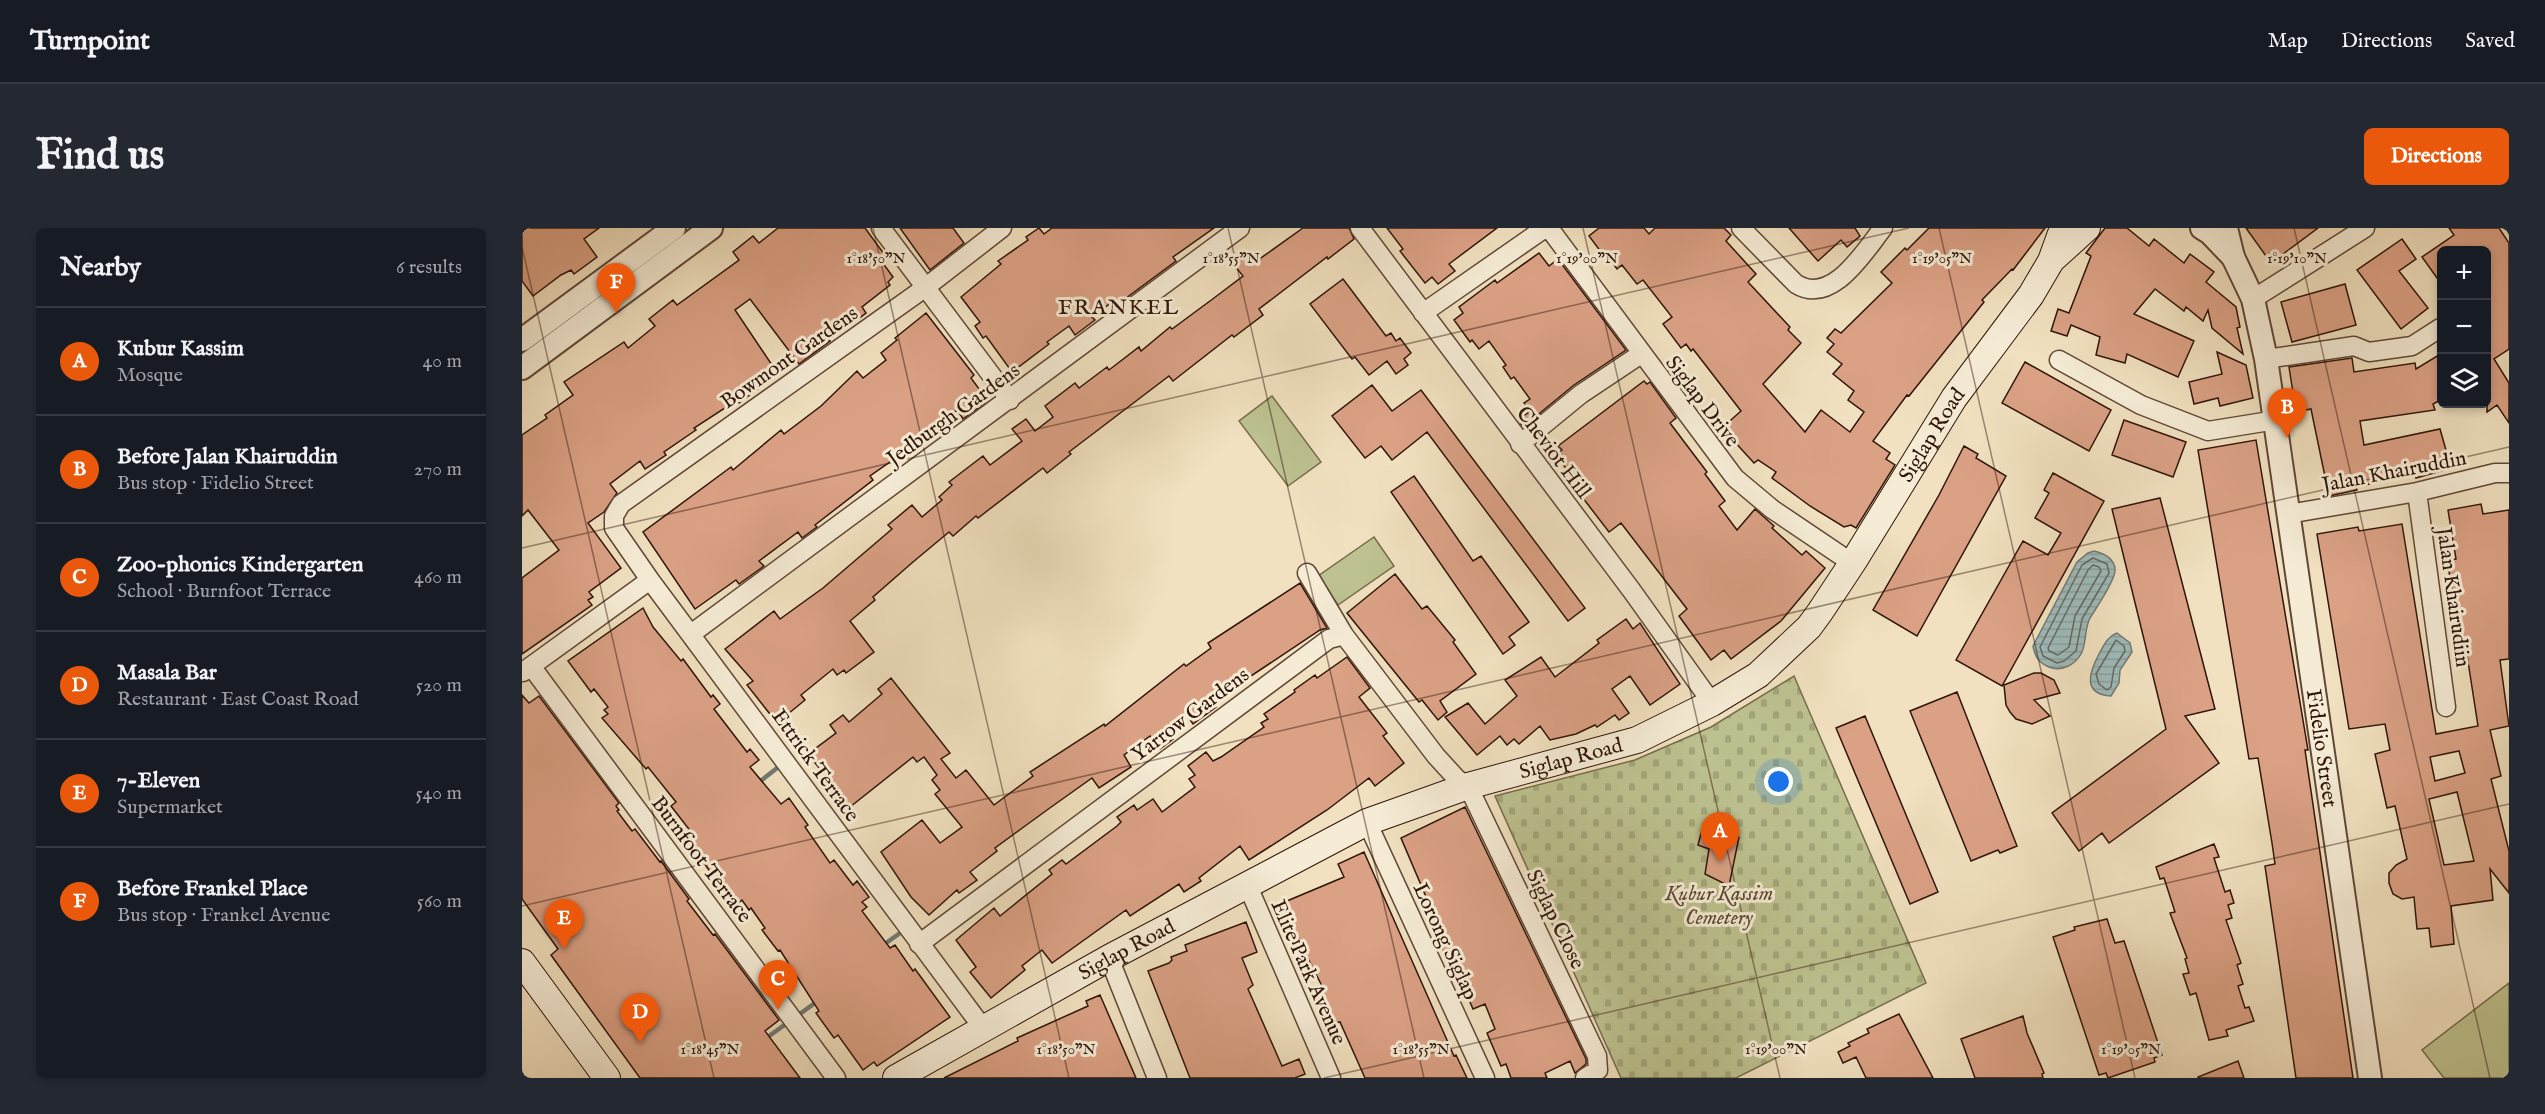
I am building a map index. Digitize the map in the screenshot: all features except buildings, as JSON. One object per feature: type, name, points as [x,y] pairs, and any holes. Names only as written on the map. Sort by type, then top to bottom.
[{"type":"main road","name":"Siglap Road","points":[[896,1078],[1109,958],[1366,822],[1462,782],[1637,740],[1712,703],[1758,675],[1809,627],[1855,559],[1954,398],[2022,310],[2051,261],[2063,228]]},
{"type":"main road","points":[[2051,261],[2086,228]]},
{"type":"main road","points":[[522,962],[607,1078]]},
{"type":"main road","points":[[522,985],[589,1078]]},
{"type":"street","points":[[522,340],[674,228]]},
{"type":"street","points":[[522,368],[711,228]]},
{"type":"street","points":[[881,228],[1010,399]]},
{"type":"street","name":"Bowmont Gardens","points":[[614,528],[614,516],[621,504],[926,287],[1002,228]]},
{"type":"street","name":"Jedburgh Gardens","points":[[691,634],[1240,228]]},
{"type":"street","name":"Cheviot Hill","points":[[1360,228],[1639,601],[1712,703]]},
{"type":"street","points":[[1423,314],[1547,228]]},
{"type":"street","name":"Siglap Drive","points":[[1547,228],[1724,466],[1740,483],[1772,509],[1852,563],[1855,559]]},
{"type":"street","points":[[1741,228],[1796,284],[1805,290],[1814,290],[1835,282],[1883,228]]},
{"type":"street","points":[[2253,299],[2365,228]]},
{"type":"street","name":"Fidelio Street","points":[[2216,229],[2233,257],[2253,299],[2266,359],[2370,1078]]},
{"type":"street","points":[[2266,359],[2354,346],[2370,352],[2412,346],[2437,330]]},
{"type":"street","points":[[1520,444],[1581,394],[1641,354]]},
{"type":"street","points":[[2059,360],[2141,405],[2208,431],[2276,420]]},
{"type":"street","name":"Jalan Khairuddin","points":[[2288,514],[2417,492],[2495,473],[2509,473]]},
{"type":"street","name":"Jalan Khairudiin","points":[[2417,492],[2446,707]]},
{"type":"street","name":"Ettrick Terrace","points":[[614,528],[919,944],[976,1020],[985,1026]]},
{"type":"street","points":[[1307,573],[1344,635],[1436,756],[1462,782]]},
{"type":"street","points":[[527,669],[650,580]]},
{"type":"street","name":"Yarrow Gardens","points":[[919,944],[1329,639],[1344,635]]},
{"type":"street","name":"Burnfoot Terrace","points":[[527,669],[836,1078]]},
{"type":"street","name":"Siglap Close","points":[[1462,782],[1597,1056],[1592,1072]]},
{"type":"street","name":"Lorong Siglap","points":[[1366,822],[1485,1078]]},
{"type":"street","name":"Elite Park Avenue","points":[[1247,884],[1332,1078]]},
{"type":"street","points":[[1109,958],[1157,1078]]},
{"type":"green space","points":[[1272,396],[1321,462],[1288,486],[1239,421]]},
{"type":"green space","points":[[1374,537],[1394,566],[1338,605],[1318,576]]},
{"type":"green space","name":"Kubur Kassim Cemetery","points":[[1794,676],[1926,983],[1736,1078],[1621,1078],[1495,796],[1635,760],[1711,727]]},
{"type":"green space","points":[[2509,983],[2509,1078],[2444,1078],[2422,1050]]},
{"type":"water","points":[[2094,551],[2112,561],[2115,568],[2113,579],[2088,622],[2081,654],[2063,668],[2049,667],[2038,659],[2033,646],[2077,562]]},
{"type":"water","points":[[2117,633],[2130,643],[2132,652],[2120,670],[2119,683],[2111,696],[2095,691],[2090,681],[2104,644]]},
{"type":"waterway","points":[[758,783],[777,768]]},
{"type":"waterway","points":[[882,946],[900,933]]},
{"type":"waterway","points":[[797,1016],[819,1000]]},
{"type":"waterway","points":[[765,1039],[790,1021]]},
{"type":"place","name":"Before Frankel Place","points":[[616,313]]},
{"type":"place","name":"Before Jalan Khairuddin","points":[[2287,438]]},
{"type":"place","name":"Kubur Kassim","points":[[1720,862]]},
{"type":"place","name":"7-Eleven","points":[[564,949]]},
{"type":"place","name":"Zoo-phonics Kindergarten","points":[[778,1010]]},
{"type":"place","name":"Masala Bar","points":[[640,1043]]},
{"type":"district","name":"FRANKEL","points":[[1119,306]]}]
